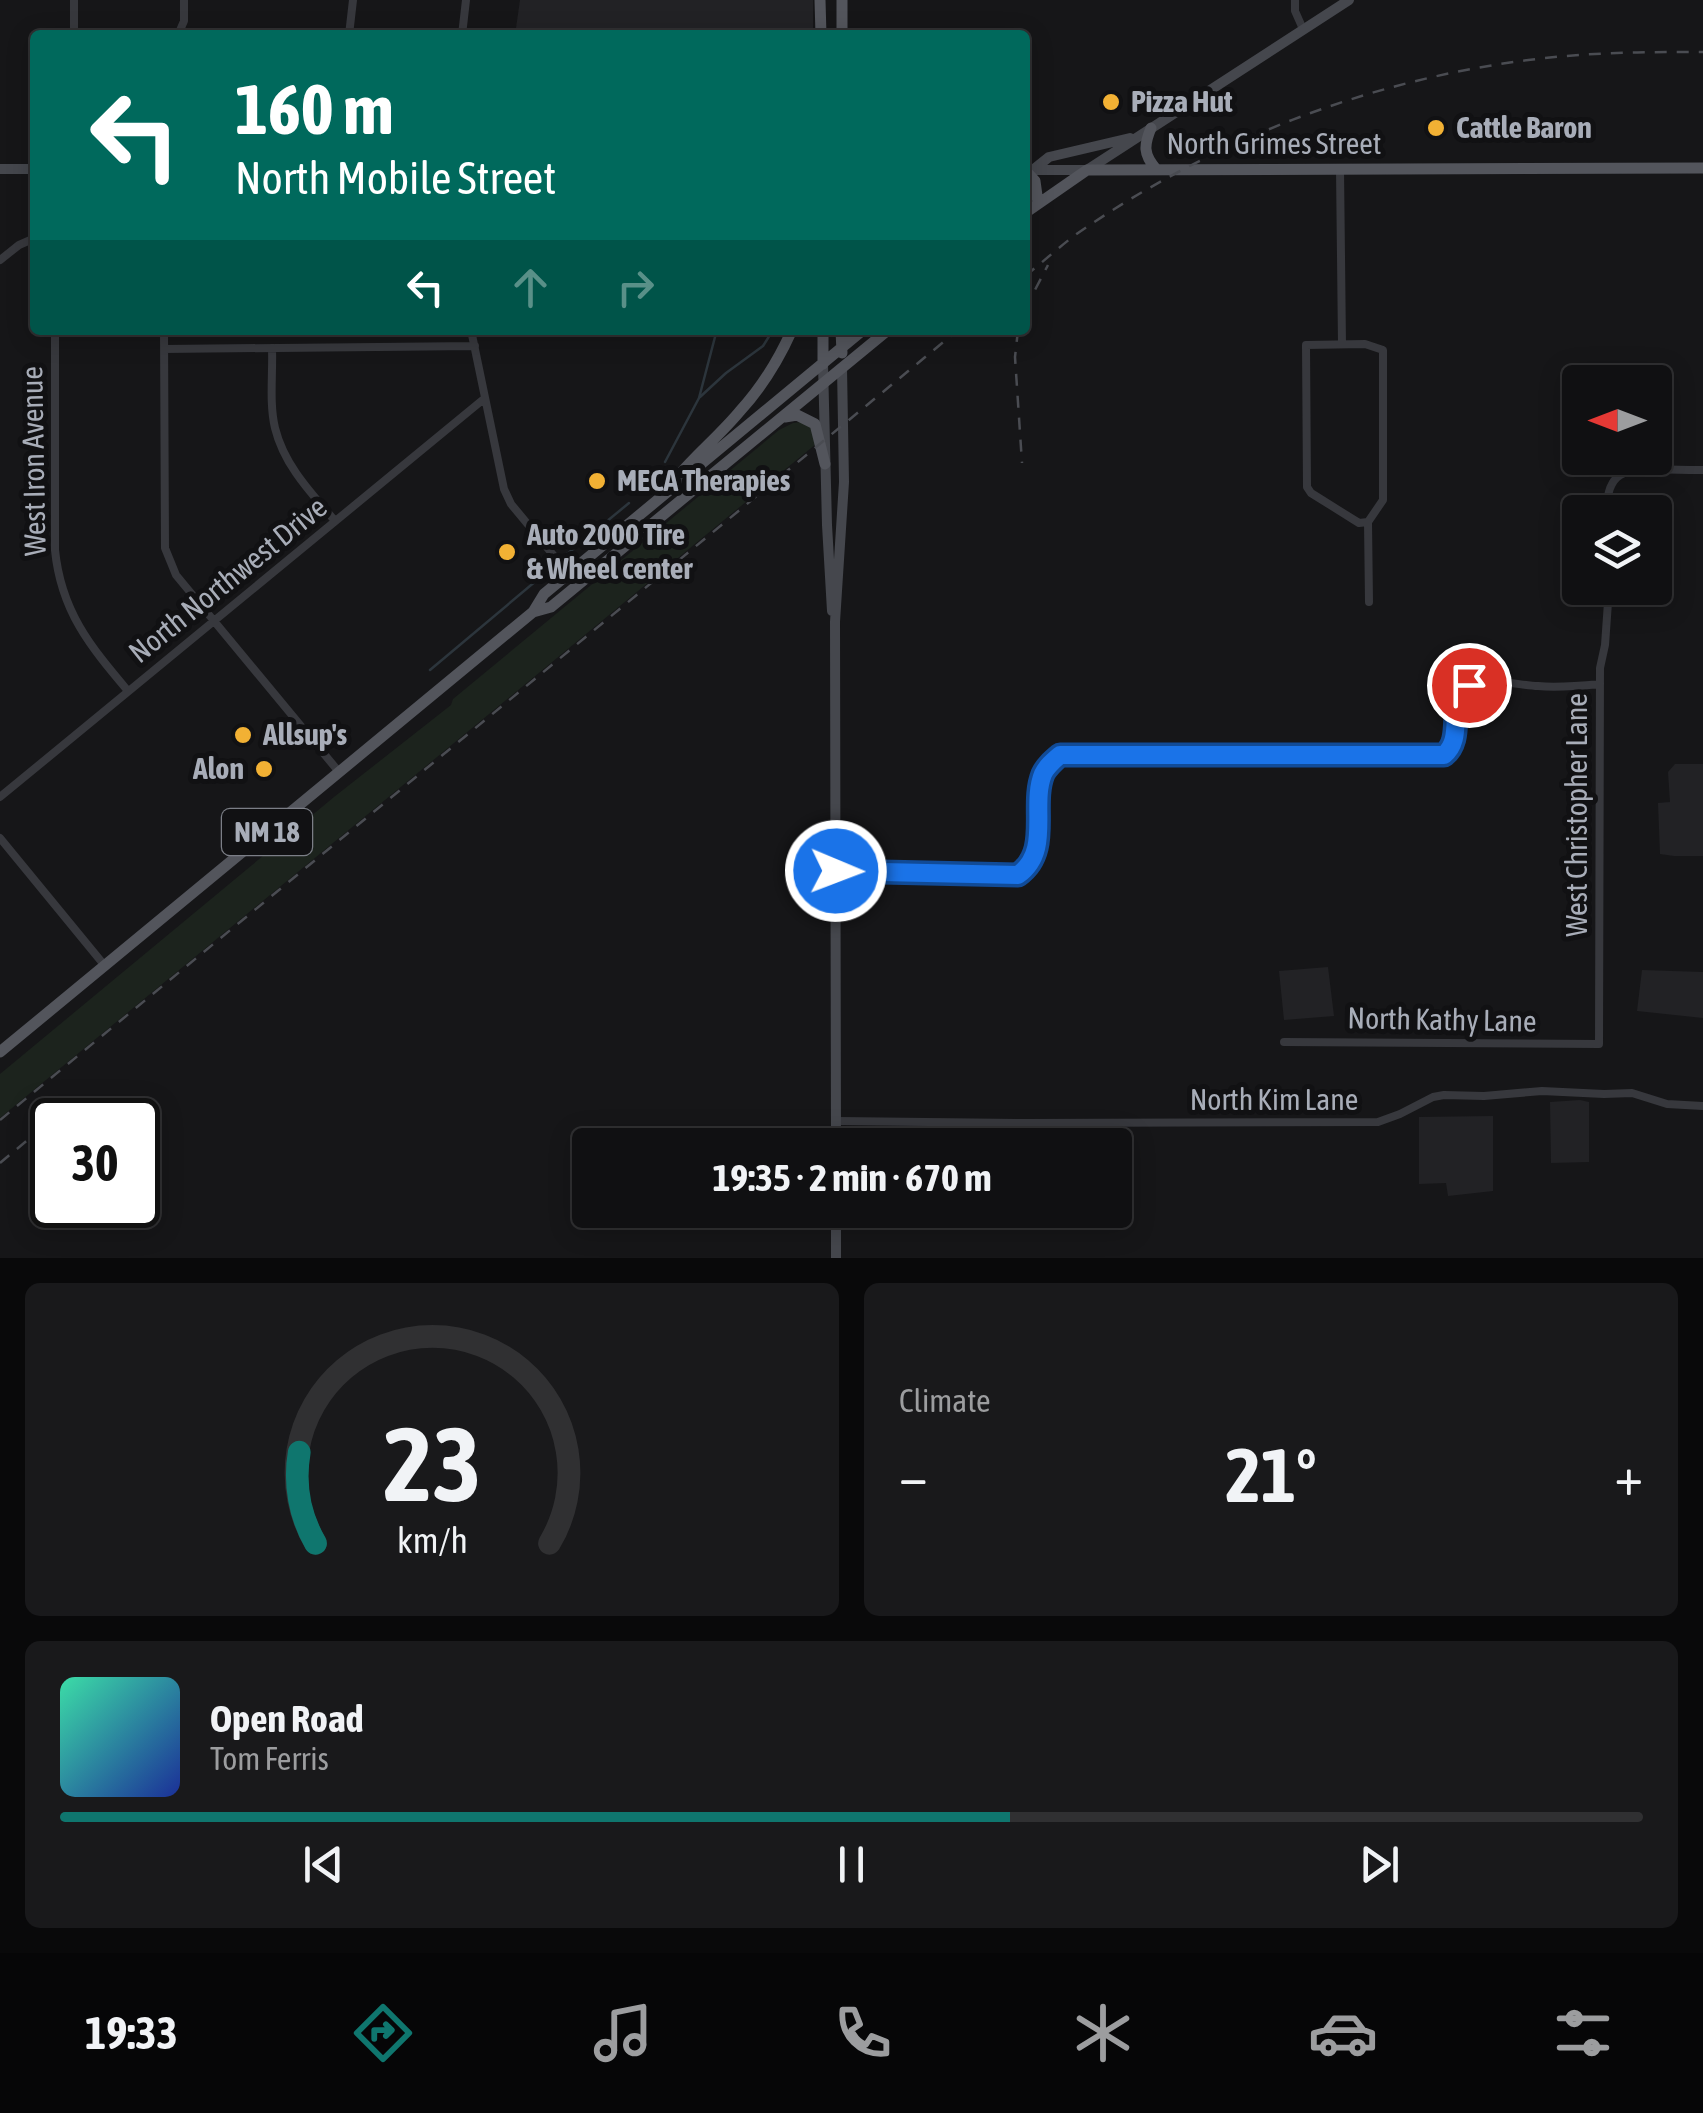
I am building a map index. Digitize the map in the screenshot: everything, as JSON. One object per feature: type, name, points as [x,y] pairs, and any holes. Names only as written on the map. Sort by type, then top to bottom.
[{"type":"main road","points":[[1030,209],[1349,0]]},
{"type":"main road","points":[[820,30],[820,2],[842,2],[842,30]]},
{"type":"main road","points":[[1151,128],[1145,152],[1156,169]]},
{"type":"main road","points":[[1030,169],[1049,157],[1136,137]]},
{"type":"main road","points":[[0,169],[30,168]]},
{"type":"main road","name":"North Grimes Street","points":[[1030,170],[1703,168]]},
{"type":"main road","points":[[1030,173],[1038,203]]},
{"type":"main road","points":[[671,490],[680,473],[760,388],[789,335]]},
{"type":"main road","points":[[823,335],[830,600],[834,622]]},
{"type":"main road","points":[[836,1128],[834,622],[844,482],[842,335]]},
{"type":"main road","points":[[823,364],[857,335]]},
{"type":"main road","points":[[842,368],[882,335]]},
{"type":"main road","name":"NM 18","points":[[0,1052],[533,612],[544,594],[823,364]]},
{"type":"main road","name":"NM 18","points":[[533,612],[551,608],[842,368]]},
{"type":"main road","points":[[781,417],[797,415],[814,424],[825,464]]},
{"type":"main road","points":[[836,1228],[836,1258]]},
{"type":"street","points":[[74,0],[74,30]]},
{"type":"street","points":[[180,30],[184,0]]},
{"type":"street","points":[[349,30],[352,0]]},
{"type":"street","points":[[463,30],[466,0]]},
{"type":"street","points":[[1295,0],[1303,29]]},
{"type":"street","points":[[1340,169],[1342,344]]},
{"type":"street","points":[[0,260],[30,240]]},
{"type":"street","name":"West Iron Avenue","points":[[55,335],[55,550],[60,584],[92,649],[128,691]]},
{"type":"street","points":[[164,335],[165,548],[176,575],[339,772]]},
{"type":"street","points":[[472,335],[504,489],[511,504],[569,574]]},
{"type":"street","points":[[1368,522],[1359,523],[1311,494],[1306,482],[1306,346],[1365,344],[1384,350],[1383,500],[1368,522],[1369,602]]},
{"type":"street","points":[[164,349],[475,346]]},
{"type":"street","points":[[272,348],[274,425],[281,448],[335,522]]},
{"type":"street","name":"North Northwest Drive","points":[[0,797],[485,398]]},
{"type":"street","points":[[1608,495],[1615,478],[1637,469],[1703,470]]},
{"type":"street","name":"West Christopher Lane","points":[[1599,1044],[1600,684],[1610,605]]},
{"type":"street","points":[[836,871],[1018,875],[1028,868],[1034,856],[1044,773],[1060,755],[1444,755],[1450,750],[1455,732],[1460,691],[1469,685],[1600,684]]},
{"type":"street","points":[[0,838],[105,966]]},
{"type":"street","name":"North Kathy Lane","points":[[1284,1042],[1599,1044]]},
{"type":"street","name":"North Kim Lane","points":[[836,1121],[1378,1122],[1433,1097],[1542,1091],[1632,1094],[1667,1104],[1703,1106]]},
{"type":"shaded area","points":[[520,0],[813,0],[813,30],[516,30]]},
{"type":"shaded area","points":[[801,422],[810,425],[816,444],[0,1118],[0,1074],[779,430]]},
{"type":"shaded area","points":[[1675,764],[1703,764],[1703,856],[1660,854],[1658,803],[1670,802],[1668,772]]},
{"type":"shaded area","points":[[1328,967],[1334,1016],[1284,1020],[1279,971]]},
{"type":"shaded area","points":[[1642,970],[1703,972],[1703,1018],[1637,1011]]},
{"type":"shaded area","points":[[1550,1102],[1589,1102],[1589,1162],[1551,1163]]},
{"type":"shaded area","points":[[1493,1116],[1493,1191],[1448,1196],[1446,1183],[1419,1184],[1419,1117]]},
{"type":"waterway","points":[[700,397],[763,346],[770,335]]},
{"type":"waterway","points":[[665,462],[699,398],[715,337]]},
{"type":"waterway","points":[[641,493],[653,480]]},
{"type":"waterway","points":[[561,559],[629,503]]},
{"type":"waterway","points":[[430,670],[555,565]]},
{"type":"railway","points":[[1030,272],[1078,233],[1190,166],[1250,137],[1373,92],[1501,64],[1583,55],[1703,52]]},
{"type":"railway","points":[[1030,299],[1048,265]]},
{"type":"railway","points":[[0,1120],[952,335]]},
{"type":"railway","points":[[1017,335],[1015,357],[1022,463]]},
{"type":"railway","points":[[0,1163],[30,1138]]},
{"type":"place","name":"Pizza Hut","points":[[1111,102]]},
{"type":"place","name":"Cattle Baron","points":[[1436,128]]},
{"type":"place","name":"MECA Therapies","points":[[597,481]]},
{"type":"place","name":"Auto 2000 Tire & Wheel center","points":[[507,552]]},
{"type":"place","name":"Allsup's","points":[[243,735]]},
{"type":"place","name":"Alon","points":[[264,769]]},
{"type":"route","points":[[836,871],[1018,875],[1028,868],[1034,856],[1044,773],[1060,755],[1444,755],[1450,750],[1455,732],[1460,691],[1469,685]]}]
